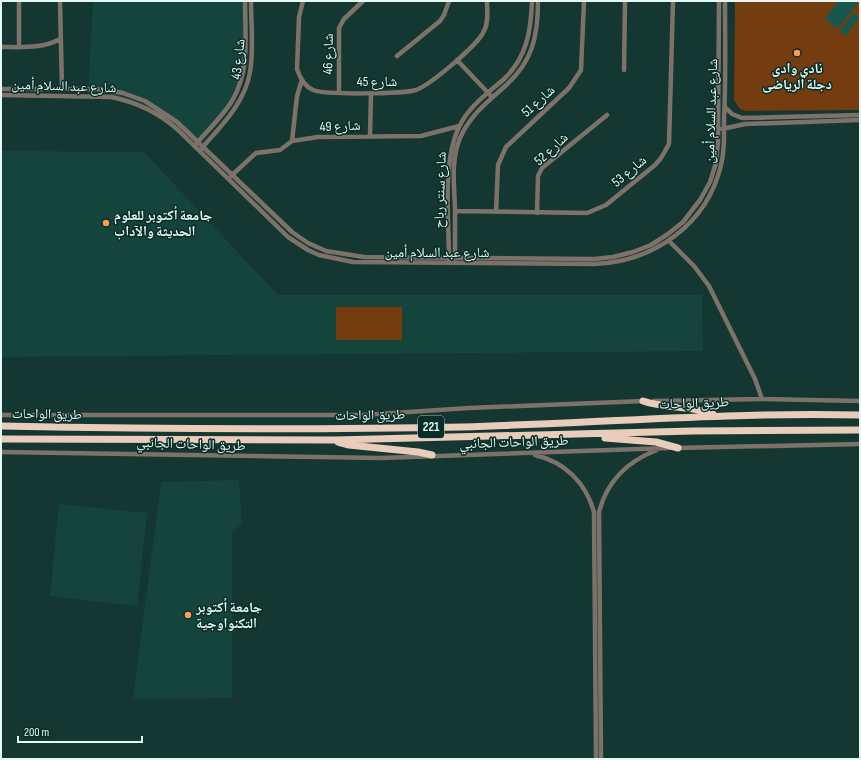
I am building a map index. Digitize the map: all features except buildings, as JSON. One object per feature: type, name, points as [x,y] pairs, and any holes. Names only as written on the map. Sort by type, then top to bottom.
[{"type":"highway","points":[[643,402],[660,406],[699,410],[717,415]]},
{"type":"highway","name":"طريق الواحات","points":[[1,426],[69,428],[333,429],[717,415],[860,415]]},
{"type":"highway","points":[[49,440],[53,434],[52,427]]},
{"type":"highway","points":[[69,428],[67,435],[70,440]]},
{"type":"highway","name":"طريق الواحات","points":[[1,439],[335,440],[595,435],[693,431],[860,430]]},
{"type":"highway","points":[[595,435],[618,440],[656,442],[678,448]]},
{"type":"highway","points":[[335,440],[348,446],[418,452],[432,455]]},
{"type":"street","points":[[19,1],[19,47]]},
{"type":"street","points":[[60,1],[62,89]]},
{"type":"street","name":"شارع 43","points":[[196,144],[226,109],[235,95],[241,79],[245,63],[245,1]]},
{"type":"street","name":"شارع 43","points":[[200,149],[232,113],[248,81],[252,57],[251,1]]},
{"type":"street","points":[[292,141],[297,96],[302,80],[299,75],[297,63],[299,17],[303,1]]},
{"type":"street","name":"شارع 46","points":[[339,92],[339,28],[344,19],[363,1]]},
{"type":"street","points":[[397,56],[440,21],[448,8],[449,1]]},
{"type":"street","name":"شارع 45","points":[[302,80],[306,85],[317,92],[400,93],[417,89],[433,80],[457,60],[484,31],[487,19],[487,1]]},
{"type":"street","name":"شارع سنتر رباح","points":[[449,260],[450,159],[453,142],[459,126],[472,108],[510,72],[524,50],[531,25],[532,1]]},
{"type":"street","name":"شارع سنتر رباح","points":[[455,260],[454,165],[460,139],[473,116],[513,79],[530,55],[536,36],[538,1]]},
{"type":"street","name":"شارع 51","points":[[496,212],[498,165],[506,147],[569,88],[581,70],[584,1]]},
{"type":"street","points":[[624,70],[625,1]]},
{"type":"street","name":"شارع 53","points":[[455,211],[581,214],[600,208],[655,165],[666,151],[670,136],[672,1]]},
{"type":"street","name":"شارع عبد السلام أمين","points":[[594,261],[642,249],[668,234],[683,222],[700,200],[710,182],[716,163],[718,129],[719,1]]},
{"type":"street","name":"شارع عبد السلام أمين","points":[[1,89],[104,90],[134,96],[167,114],[279,229],[308,250],[330,258],[353,262],[455,260],[616,262],[637,257],[669,241],[694,218],[715,184],[723,153],[725,107],[725,1]]},
{"type":"street","points":[[1,46],[46,46],[60,39]]},
{"type":"street","points":[[457,60],[492,97]]},
{"type":"street","points":[[370,136],[371,93]]},
{"type":"street","name":"شارع عبد السلام أمين","points":[[1,95],[85,95],[123,99],[158,114],[196,144]]},
{"type":"street","points":[[718,99],[725,99]]},
{"type":"street","points":[[725,107],[737,117],[764,121],[860,120]]},
{"type":"street","name":"شارع 52","points":[[537,213],[538,176],[542,168],[607,115]]},
{"type":"street","points":[[718,129],[764,121],[860,115]]},
{"type":"street","name":"شارع 49","points":[[231,176],[256,154],[280,150],[292,141],[313,137],[421,136],[446,131],[459,126]]},
{"type":"street","name":"شارع عبد السلام أمين","points":[[200,149],[292,232],[308,243],[326,251],[364,257],[449,260]]},
{"type":"street","points":[[449,198],[455,198]]},
{"type":"street","points":[[669,241],[694,266],[709,286],[755,379],[762,399]]},
{"type":"street","points":[[1,415],[362,415],[485,407],[643,402],[762,399],[860,401]]},
{"type":"street","name":"طريق الواحات الجانبي","points":[[1,452],[374,458],[432,455],[530,454],[662,448],[860,444]]},
{"type":"street","points":[[596,759],[598,723],[599,512],[609,488],[620,472],[642,456],[662,448]]},
{"type":"street","points":[[530,454],[556,463],[573,476],[586,493],[594,512],[598,723],[601,759]]},
{"type":"shaded area","points":[[93,1],[248,1],[248,63],[245,78],[233,105],[198,147],[171,121],[157,110],[124,97],[88,93]]},
{"type":"shaded area","name":"نادي وادى دجلة الرياضى","points":[[735,1],[860,1],[860,110],[746,111],[740,109],[734,100]]},
{"type":"shaded area","points":[[838,1],[853,1],[857,4],[838,29],[825,19]]},
{"type":"shaded area","points":[[853,13],[859,17],[846,36],[840,32]]},
{"type":"shaded area","name":"جامعة أكتوبر للعلوم الحديثة والآداب","points":[[1,151],[144,152],[278,295],[702,295],[703,351],[1,357]]},
{"type":"shaded area","points":[[336,307],[402,307],[402,340],[336,340]]},
{"type":"shaded area","name":"جامعة أكتوبر التكنواوجية","points":[[239,480],[242,524],[232,532],[232,698],[133,699],[161,482]]},
{"type":"shaded area","points":[[59,504],[147,513],[137,606],[50,596]]},
{"type":"place","name":"نادي وادى دجلة الرياضى","points":[[797,53]]},
{"type":"place","name":"جامعة أكتوبر للعلوم الحديثة والآداب","points":[[106,223]]},
{"type":"place","name":"جامعة أكتوبر التكنواوجية","points":[[188,615]]}]
